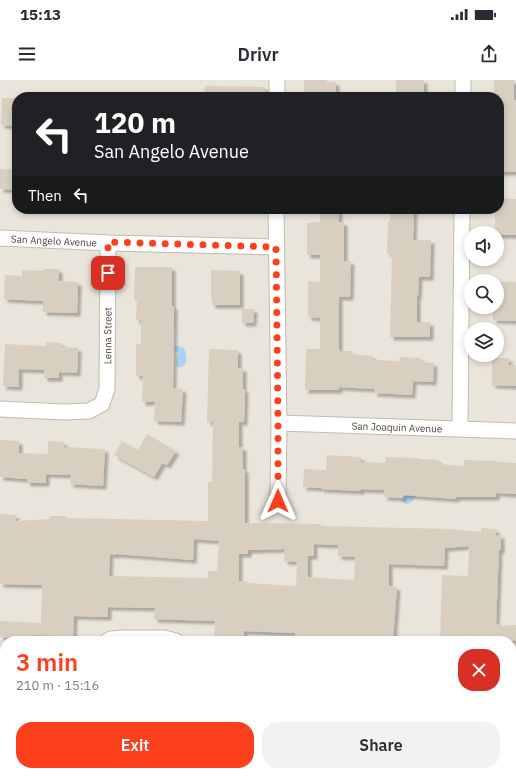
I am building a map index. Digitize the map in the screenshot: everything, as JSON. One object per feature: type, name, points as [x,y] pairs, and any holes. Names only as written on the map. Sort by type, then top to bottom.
[{"type":"street","points":[[276,92],[277,80]]},
{"type":"street","points":[[463,80],[463,92]]},
{"type":"street","points":[[276,214],[278,501]]},
{"type":"street","points":[[460,429],[462,214]]},
{"type":"street","name":"San Angelo Avenue","points":[[0,238],[276,247]]},
{"type":"street","name":"Lenna Street","points":[[0,409],[64,412],[89,410],[102,404],[107,389],[108,242]]},
{"type":"street","name":"San Joaquin Avenue","points":[[278,423],[516,431]]},
{"type":"shaded area","points":[[0,80],[516,80],[516,636],[0,636]]},
{"type":"water","points":[[175,347],[183,347],[186,353],[184,366],[181,367],[177,367],[176,365],[176,360],[179,353],[175,351]]},
{"type":"water","points":[[406,491],[416,493],[413,500],[406,504],[402,502]]},
{"type":"building","points":[[304,80],[327,80],[327,82],[336,82],[336,92],[304,92]]},
{"type":"building","points":[[396,80],[424,80],[424,92],[396,92]]},
{"type":"building","points":[[494,80],[514,80],[514,100],[516,100],[516,172],[504,172],[504,92],[494,92]]},
{"type":"building","points":[[205,86],[265,87],[265,92],[204,92]]},
{"type":"building","points":[[2,98],[12,98],[12,126],[1,125]]},
{"type":"building","points":[[0,169],[12,170],[12,190],[0,189]]},
{"type":"building","points":[[504,198],[516,199],[516,235],[504,235],[504,226],[495,226],[495,214],[504,214]]},
{"type":"building","points":[[320,214],[339,214],[339,222],[344,222],[344,261],[351,261],[350,297],[339,297],[340,351],[352,351],[351,354],[373,356],[373,360],[399,361],[400,357],[421,358],[420,362],[434,363],[433,382],[413,381],[412,395],[374,393],[374,389],[339,387],[339,390],[305,390],[306,349],[320,349],[320,318],[308,317],[308,281],[320,282],[320,255],[307,255],[307,223],[320,222]]},
{"type":"building","points":[[390,214],[414,214],[413,240],[431,240],[430,277],[419,277],[417,296],[417,322],[430,322],[430,337],[390,337],[392,254],[387,254],[388,222],[390,222]]},
{"type":"building","points":[[135,267],[172,267],[172,306],[174,306],[173,388],[183,389],[181,422],[154,421],[155,402],[142,402],[143,376],[136,376],[136,344],[141,344],[141,320],[136,320],[137,300],[134,300]]},
{"type":"building","points":[[44,269],[59,269],[59,281],[78,282],[77,313],[43,312],[43,301],[4,299],[5,275],[22,276],[22,270],[44,271]]},
{"type":"building","points":[[211,270],[240,271],[240,305],[212,305]]},
{"type":"building","points":[[504,282],[516,282],[516,321],[493,320],[493,314],[504,314]]},
{"type":"building","points":[[242,309],[254,309],[253,323],[242,323]]},
{"type":"building","points":[[46,342],[62,343],[62,347],[78,348],[77,373],[59,372],[59,378],[44,378],[44,370],[19,369],[19,387],[3,386],[5,344],[46,346]]},
{"type":"building","points":[[209,349],[238,350],[238,368],[243,368],[243,389],[245,389],[244,422],[239,422],[239,447],[243,447],[243,469],[245,469],[245,523],[321,524],[321,526],[452,529],[481,532],[481,528],[496,529],[496,535],[501,535],[501,550],[499,550],[496,624],[499,624],[499,626],[516,625],[516,636],[440,636],[442,575],[468,576],[469,546],[445,548],[444,566],[389,564],[389,586],[397,587],[393,636],[295,636],[295,633],[244,631],[244,636],[214,636],[215,621],[154,619],[155,608],[108,607],[108,617],[74,616],[73,636],[0,636],[0,621],[41,623],[42,585],[0,584],[0,514],[16,515],[16,521],[49,519],[50,516],[66,516],[66,518],[208,521],[208,482],[212,482],[213,422],[207,422]],"holes":[[[194,539],[219,541],[217,571],[208,571],[208,578],[109,576],[110,554],[193,560]],[[314,544],[338,545],[338,556],[355,557],[354,580],[308,577],[308,556],[314,556]],[[285,549],[284,561],[297,562],[296,586],[247,583],[247,581],[239,581],[239,554],[248,554],[248,550]]]},
{"type":"building","points":[[504,358],[509,358],[508,365],[516,365],[516,386],[492,385],[492,362],[504,362]]},
{"type":"building","points":[[147,434],[176,451],[167,465],[162,463],[154,477],[114,455],[122,441],[138,450]]},
{"type":"building","points":[[0,440],[19,441],[19,453],[48,454],[48,441],[64,442],[64,447],[105,449],[103,486],[70,484],[71,475],[46,474],[46,483],[27,483],[27,479],[0,477]]},
{"type":"building","points":[[327,455],[361,457],[361,462],[385,463],[386,457],[439,460],[439,464],[464,466],[464,460],[516,463],[516,494],[496,493],[496,497],[456,497],[456,499],[403,495],[403,498],[384,497],[384,490],[361,489],[361,491],[303,487],[304,469],[326,470]]},
{"type":"route","points":[[108,273],[108,242],[276,247],[278,501]]}]
